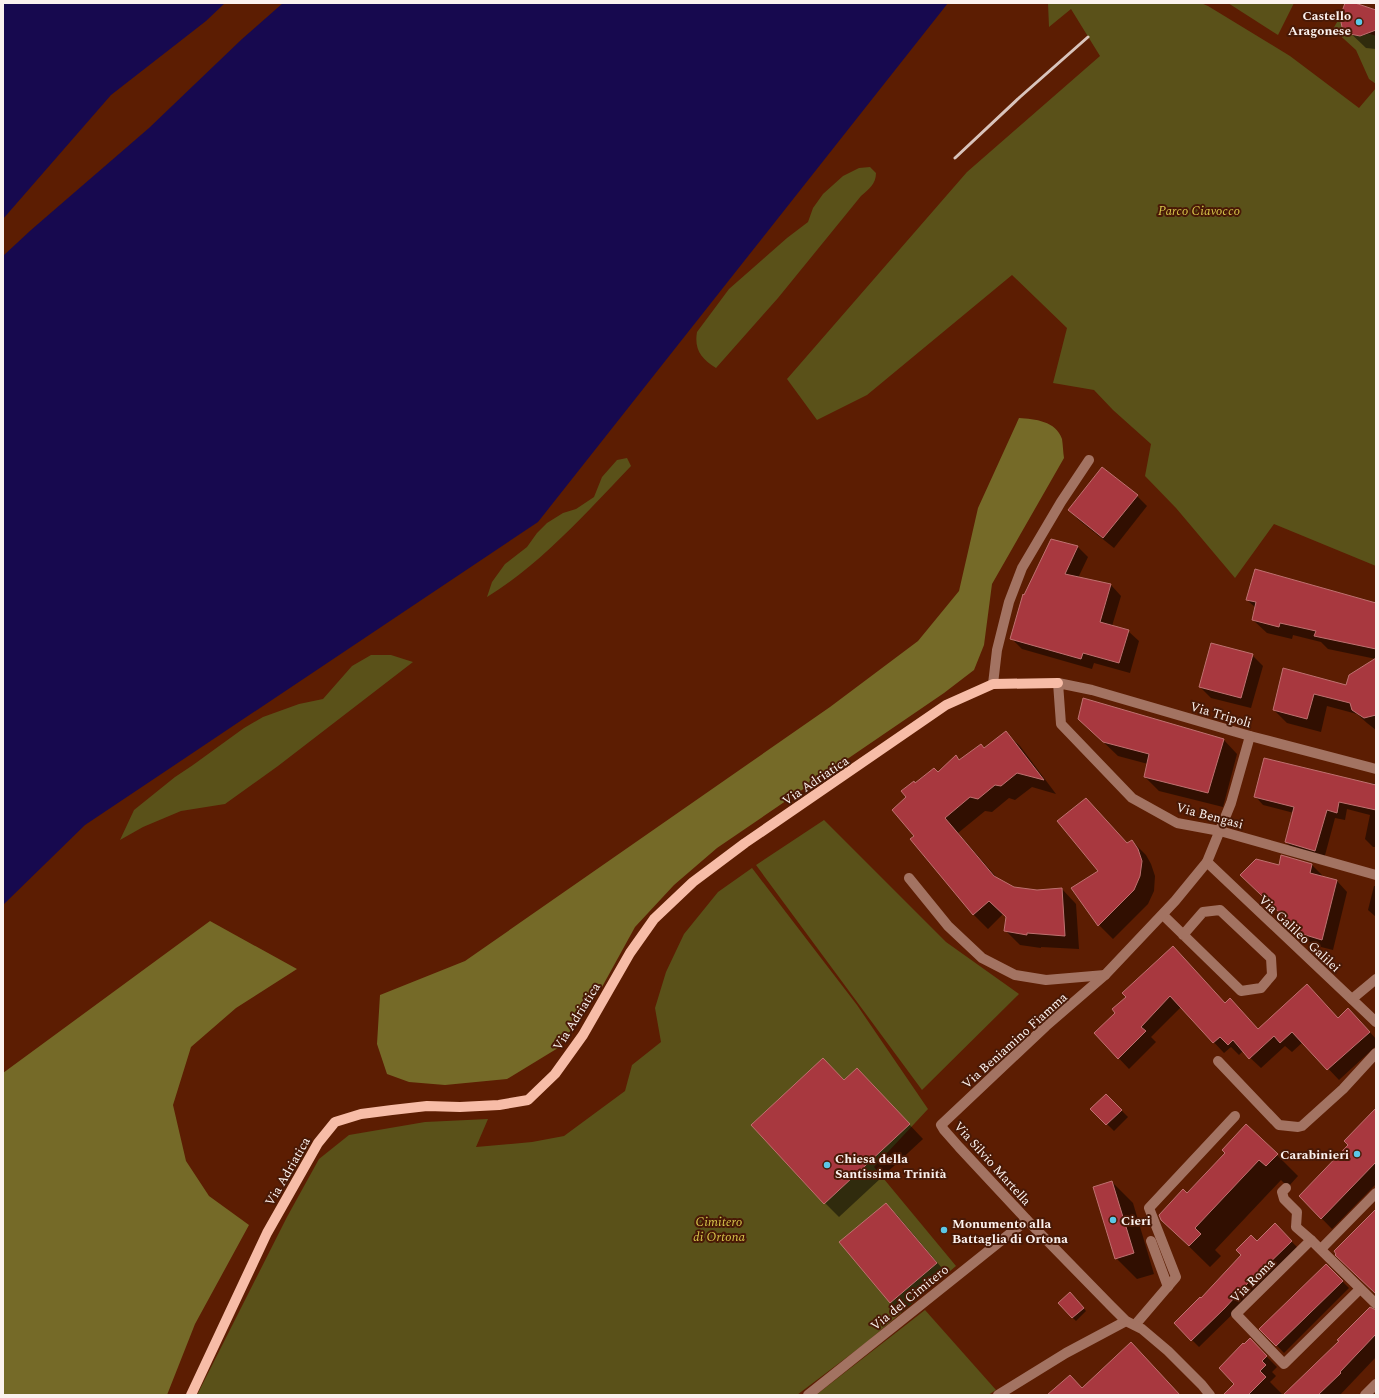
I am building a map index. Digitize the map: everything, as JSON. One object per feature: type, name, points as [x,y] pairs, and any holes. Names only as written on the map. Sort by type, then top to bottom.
[{"type":"main road","name":"Via Adriatica","points":[[191,1395],[267,1232],[318,1143],[335,1122],[361,1114],[380,1111],[427,1106],[460,1107],[499,1105],[528,1100],[555,1074],[583,1035],[630,952],[654,919],[694,882],[746,843],[946,705],[993,684],[1058,683]]},
{"type":"street","points":[[993,684],[998,643],[1009,602],[1022,568],[1061,502],[1089,460]]},
{"type":"street","name":"Via Tripoli","points":[[1058,683],[1092,690],[1250,736],[1376,769]]},
{"type":"street","name":"Via Bengasi","points":[[1058,683],[1061,724],[1132,798],[1177,823],[1220,831],[1376,875]]},
{"type":"street","name":"Via Beniamino Fiamma","points":[[941,1125],[1046,1026],[1105,975],[1175,902],[1207,862],[1231,804],[1250,736]]},
{"type":"street","name":"Via Galileo Galilei","points":[[1207,862],[1376,1022]]},
{"type":"street","name":"Via Beniamino Fiamma","points":[[909,878],[948,926],[982,958],[1016,975],[1046,980],[1105,975]]},
{"type":"street","points":[[1163,914],[1183,935],[1240,990],[1260,988],[1272,975],[1271,958],[1220,910],[1204,912],[1183,935]]},
{"type":"street","points":[[1352,999],[1376,979]]},
{"type":"street","points":[[1218,1061],[1279,1124],[1302,1126],[1343,1089],[1376,1053]]},
{"type":"street","points":[[998,1395],[1066,1353],[1131,1323],[1176,1277],[1149,1208],[1235,1116]]},
{"type":"street","name":"Via Silvio Martella","points":[[941,1125],[959,1147],[1026,1220],[1131,1323],[1142,1329],[1168,1351],[1210,1395]]},
{"type":"street","points":[[1286,1188],[1282,1192],[1284,1199],[1297,1212],[1296,1227],[1376,1304]]},
{"type":"street","points":[[1321,1250],[1376,1193]]},
{"type":"street","name":"Via del Cimitero","points":[[808,1395],[1026,1220]]},
{"type":"street","name":"Via Roma","points":[[1311,1240],[1236,1314],[1284,1364],[1360,1289]]},
{"type":"street","points":[[1151,1241],[1168,1286]]},
{"type":"street","points":[[1365,1395],[1376,1384]]},
{"type":"green space","name":"Parco Ciavocco","points":[[1048,3],[1201,3],[1290,56],[1359,108],[1376,88],[1376,566],[1274,524],[1235,578],[1176,508],[1145,476],[1151,444],[1113,410],[1094,390],[1053,383],[1067,328],[1012,275],[867,395],[817,420],[787,379],[967,172],[1100,56],[1071,9],[1049,27]]},
{"type":"green space","points":[[1228,3],[1294,3],[1278,35]]},
{"type":"green space","points":[[1340,17],[1344,28],[1352,35],[1360,36],[1369,34],[1376,36],[1376,84],[1369,79],[1356,50],[1333,29]]},
{"type":"green space","points":[[870,167],[876,173],[872,186],[861,196],[778,298],[716,368],[706,361],[698,348],[696,338],[697,332],[729,289],[787,238],[808,222],[813,208],[823,194],[843,176],[859,168]]},
{"type":"green space","points":[[627,458],[631,466],[581,519],[526,569],[487,597],[492,582],[505,564],[527,547],[537,533],[547,523],[563,513],[576,509],[594,497],[602,477],[617,460]]},
{"type":"green space","points":[[371,655],[391,655],[413,662],[278,766],[225,804],[181,811],[143,827],[120,840],[134,810],[175,777],[244,728],[263,717],[299,704],[323,699],[352,666]]},
{"type":"green space","points":[[824,820],[946,942],[1019,994],[922,1090],[756,865]]},
{"type":"green space","name":"Cimitero di Ortona","points":[[752,868],[857,1005],[928,1109],[874,1167],[956,1266],[867,1342],[797,1395],[197,1395],[287,1217],[319,1159],[349,1135],[425,1122],[488,1119],[476,1147],[532,1142],[564,1136],[625,1091],[632,1065],[661,1042],[655,1008],[666,972],[684,934],[718,892]]},
{"type":"green space","points":[[925,1310],[996,1390],[988,1395],[816,1395]]},
{"type":"shaded area","points":[[3,3],[948,3],[538,522],[85,825],[3,905]]},
{"type":"shaded area","points":[[1019,418],[1038,420],[1055,428],[1062,439],[1064,458],[992,584],[984,645],[974,670],[944,693],[717,848],[674,885],[635,927],[602,987],[558,1048],[507,1079],[445,1085],[409,1082],[387,1074],[377,1044],[380,995],[465,961],[830,707],[918,641],[959,591],[978,508]]},
{"type":"shaded area","points":[[210,921],[297,969],[236,1008],[191,1047],[173,1105],[186,1161],[209,1196],[249,1225],[195,1324],[167,1395],[3,1395],[3,1073]]},
{"type":"pier","points":[[225,3],[283,3],[242,39],[149,128],[3,256],[3,219],[111,95],[206,21]]},
{"type":"building","name":"Castello Aragonese","points":[[1345,3],[1355,3],[1376,10],[1376,30],[1360,36],[1350,34],[1342,27],[1340,17]]},
{"type":"building","points":[[1102,467],[1138,495],[1103,538],[1068,510]]},
{"type":"building","points":[[1051,539],[1078,546],[1065,574],[1111,584],[1100,622],[1129,630],[1119,663],[1083,653],[1081,659],[1010,639],[1023,594],[1024,595]]},
{"type":"building","points":[[1255,569],[1376,603],[1376,649],[1314,636],[1316,631],[1280,623],[1279,627],[1252,620],[1256,602],[1246,600]]},
{"type":"building","points":[[1211,643],[1253,654],[1241,698],[1199,687]]},
{"type":"building","points":[[1376,658],[1376,715],[1364,718],[1352,710],[1350,703],[1314,694],[1307,719],[1273,710],[1283,668],[1346,685],[1349,675]]},
{"type":"building","points":[[1083,698],[1224,739],[1208,793],[1144,777],[1149,754],[1103,742],[1078,719]]},
{"type":"building","points":[[1006,731],[1044,780],[1017,773],[1001,786],[995,785],[978,799],[970,797],[945,818],[994,876],[1014,887],[1037,890],[1062,888],[1065,936],[1027,933],[1027,935],[1004,931],[1006,917],[989,901],[973,915],[910,839],[914,836],[892,810],[906,797],[901,791],[914,781],[915,783],[934,768],[938,772],[956,755],[959,760],[981,744],[984,748]]},
{"type":"building","points":[[1264,758],[1376,785],[1376,810],[1339,802],[1337,813],[1327,810],[1315,851],[1285,842],[1294,807],[1254,797]]},
{"type":"building","points":[[1086,798],[1127,843],[1132,840],[1138,849],[1142,861],[1140,876],[1134,890],[1098,926],[1071,888],[1098,871],[1057,821]]},
{"type":"building","points":[[1281,855],[1312,864],[1310,873],[1337,880],[1322,940],[1302,934],[1240,875],[1256,859],[1279,865]]},
{"type":"building","points":[[1173,946],[1225,1003],[1230,998],[1258,1029],[1307,984],[1338,1018],[1348,1008],[1370,1032],[1327,1070],[1292,1032],[1280,1043],[1274,1036],[1249,1059],[1233,1040],[1228,1045],[1220,1037],[1213,1043],[1170,996],[1141,1027],[1146,1031],[1118,1059],[1094,1033],[1115,1013],[1112,1009],[1126,997],[1122,993]]},
{"type":"building","name":"Chiesa della Santissima Trinità","points":[[823,1058],[844,1080],[857,1068],[910,1124],[824,1204],[751,1125]]},
{"type":"building","points":[[1106,1094],[1122,1110],[1106,1125],[1090,1109]]},
{"type":"building","name":"Carabinieri","points":[[1376,1108],[1376,1162],[1321,1219],[1299,1196],[1348,1145],[1344,1141]]},
{"type":"building","points":[[1246,1124],[1278,1154],[1266,1166],[1259,1160],[1195,1228],[1201,1234],[1189,1246],[1161,1220],[1159,1215],[1183,1189],[1187,1193],[1225,1153],[1222,1150]]},
{"type":"building","name":"Cieri","points":[[1112,1181],[1134,1253],[1115,1259],[1093,1187]]},
{"type":"building","points":[[886,1203],[937,1263],[890,1303],[839,1242]]},
{"type":"building","points":[[1376,1209],[1376,1294],[1335,1255],[1336,1254],[1334,1251]]},
{"type":"building","points":[[1275,1223],[1292,1241],[1258,1274],[1257,1273],[1225,1308],[1191,1341],[1174,1323],[1200,1297],[1201,1298],[1241,1255],[1236,1250],[1251,1235],[1257,1241]]},
{"type":"building","points":[[1326,1264],[1343,1281],[1276,1346],[1259,1329]]},
{"type":"building","points":[[1070,1292],[1084,1308],[1072,1318],[1058,1303]]},
{"type":"building","points":[[1370,1307],[1376,1310],[1376,1334],[1340,1372],[1341,1373],[1318,1395],[1283,1395],[1339,1341],[1337,1340]]},
{"type":"building","points":[[1250,1338],[1267,1356],[1262,1361],[1266,1365],[1260,1371],[1266,1377],[1248,1395],[1223,1395],[1234,1384],[1219,1368],[1243,1343],[1244,1344]]},
{"type":"building","points":[[1131,1342],[1180,1395],[1047,1395],[1070,1375],[1082,1388]]},
{"type":"railway","points":[[955,158],[1020,97],[1088,37]]},
{"type":"place","name":"Castello Aragonese","points":[[1359,22]]},
{"type":"place","name":"Carabinieri","points":[[1357,1154]]},
{"type":"place","name":"Chiesa della Santissima Trinità","points":[[827,1165]]},
{"type":"place","name":"Cieri","points":[[1113,1220]]},
{"type":"place","name":"Monumento alla Battaglia di Ortona","points":[[944,1230]]}]
